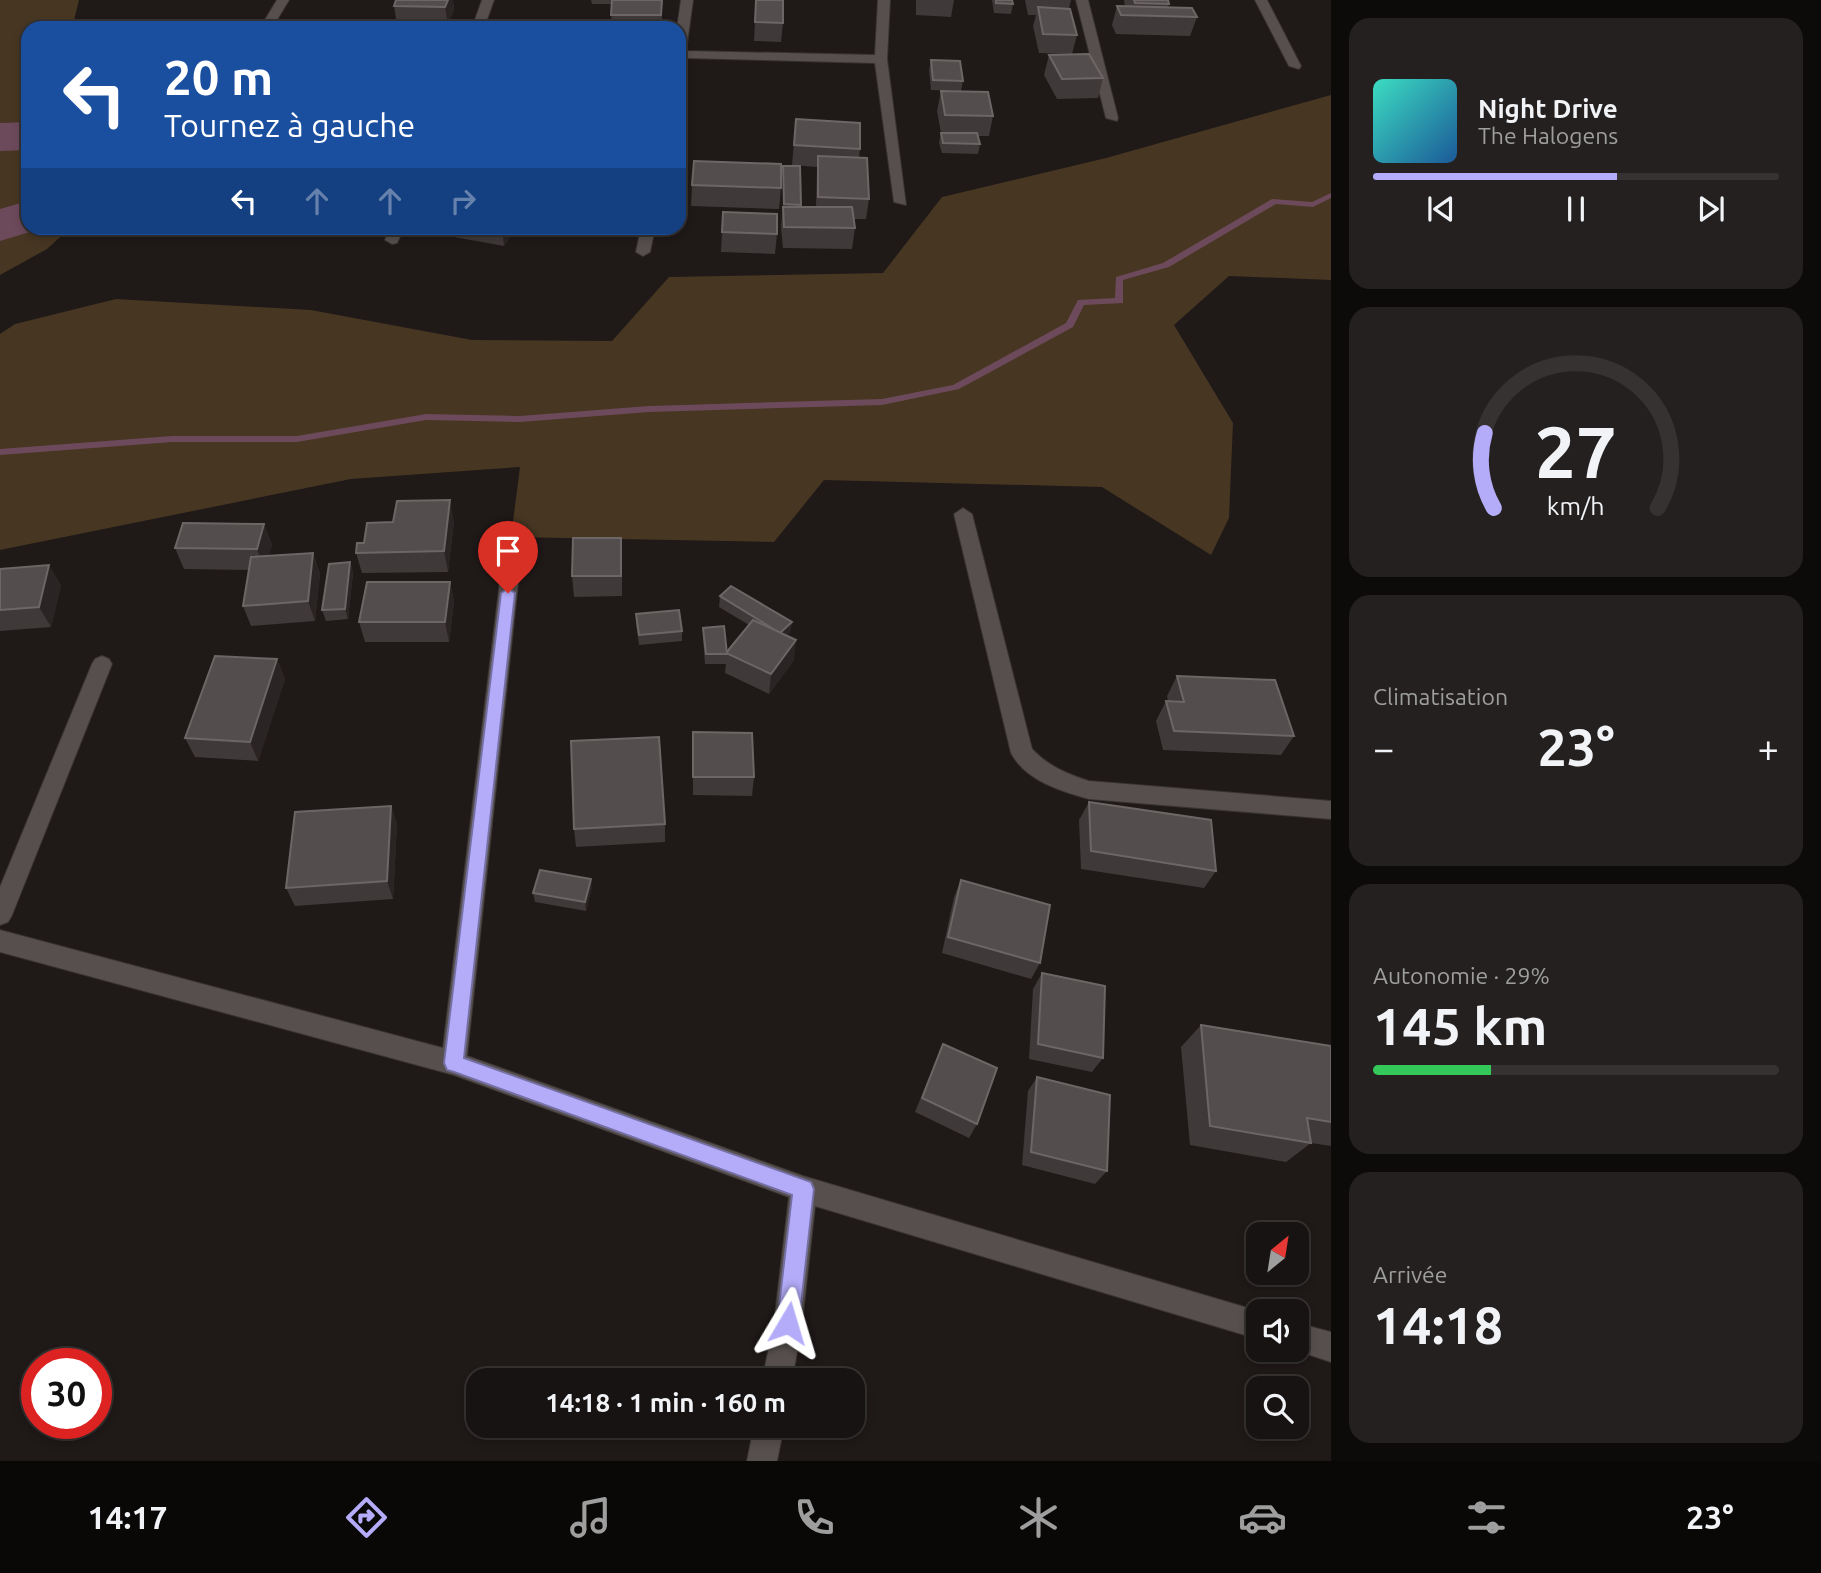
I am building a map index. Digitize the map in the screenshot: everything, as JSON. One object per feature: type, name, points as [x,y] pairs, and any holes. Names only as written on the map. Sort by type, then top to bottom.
[{"type":"street","points":[[270,21],[283,0]]},
{"type":"street","points":[[480,21],[488,0]]},
{"type":"street","points":[[684,21],[687,0]]},
{"type":"street","points":[[884,0],[881,59],[901,202]]},
{"type":"street","points":[[1082,0],[1112,118]]},
{"type":"street","points":[[1261,0],[1295,66]]},
{"type":"street","points":[[686,55],[881,59]]},
{"type":"street","points":[[643,252],[647,235]]},
{"type":"street","points":[[963,514],[1022,752],[1034,766],[1056,781],[1089,790],[1331,810]]},
{"type":"street","points":[[454,1063],[511,565]]},
{"type":"street","points":[[0,915],[102,664]]},
{"type":"street","points":[[0,941],[454,1063],[803,1189],[1246,1321]]},
{"type":"street","points":[[779,1368],[788,1323],[803,1189]]},
{"type":"street","points":[[1309,1341],[1331,1347]]},
{"type":"street","points":[[762,1461],[767,1438]]},
{"type":"shaded area","points":[[0,0],[79,0],[74,21],[21,21],[21,235],[62,235],[47,249],[0,275]]},
{"type":"shaded area","points":[[1331,95],[1331,280],[1229,276],[1174,325],[1233,423],[1229,518],[1211,555],[1102,487],[824,480],[774,542],[511,537],[520,467],[351,479],[0,550],[0,334],[15,324],[116,299],[311,310],[472,340],[612,341],[669,277],[883,273],[942,197],[1106,158]]},
{"type":"building","points":[[396,0],[448,0],[445,7],[394,6]]},
{"type":"building","points":[[612,0],[662,0],[661,15],[611,15]]},
{"type":"building","points":[[756,0],[783,0],[783,23],[755,22]]},
{"type":"building","points":[[996,0],[1012,0],[1013,4],[996,3]]},
{"type":"building","points":[[1134,0],[1168,0],[1169,4],[1135,3]]},
{"type":"building","points":[[1117,6],[1192,8],[1197,17],[1121,15]]},
{"type":"building","points":[[1038,7],[1070,9],[1077,35],[1043,34]]},
{"type":"building","points":[[1089,54],[1103,78],[1062,79],[1049,55]]},
{"type":"building","points":[[931,60],[960,61],[963,81],[933,80]]},
{"type":"building","points":[[941,91],[988,92],[993,116],[945,115]]},
{"type":"building","points":[[796,119],[860,123],[860,149],[794,145]]},
{"type":"building","points":[[941,133],[977,133],[980,144],[943,143]]},
{"type":"building","points":[[818,156],[867,158],[869,199],[818,197]]},
{"type":"building","points":[[694,161],[781,164],[781,188],[692,185]]},
{"type":"building","points":[[783,166],[800,166],[801,205],[784,204]]},
{"type":"building","points":[[783,207],[852,207],[855,228],[784,227]]},
{"type":"building","points":[[723,212],[777,214],[777,234],[722,232]]},
{"type":"building","points":[[450,500],[444,551],[356,553],[357,543],[364,543],[367,523],[393,522],[397,501]]},
{"type":"building","points":[[183,523],[264,524],[257,549],[175,548]]},
{"type":"building","points":[[573,538],[621,538],[621,576],[572,576]]},
{"type":"building","points":[[313,553],[308,601],[243,606],[251,557]]},
{"type":"building","points":[[350,562],[345,609],[322,610],[329,564]]},
{"type":"building","points":[[49,565],[39,607],[0,610],[0,569]]},
{"type":"building","points":[[367,582],[450,582],[445,622],[359,622]]},
{"type":"building","points":[[731,586],[792,622],[780,633],[720,596]]},
{"type":"building","points":[[679,610],[682,631],[639,635],[636,614]]},
{"type":"building","points":[[753,620],[796,640],[771,674],[726,653]]},
{"type":"building","points":[[724,626],[727,654],[706,654],[703,628]]},
{"type":"building","points":[[215,656],[277,659],[250,742],[185,738]]},
{"type":"building","points":[[1177,676],[1275,680],[1294,736],[1174,731],[1166,701],[1184,702]]},
{"type":"building","points":[[693,732],[752,733],[754,777],[693,777]]},
{"type":"building","points":[[659,737],[665,824],[574,829],[571,741]]},
{"type":"building","points":[[1089,802],[1211,820],[1216,871],[1091,851]]},
{"type":"building","points":[[391,806],[387,881],[286,888],[295,812]]},
{"type":"building","points":[[540,870],[591,879],[585,902],[533,893]]},
{"type":"building","points":[[961,880],[1050,905],[1040,963],[948,937]]},
{"type":"building","points":[[1042,973],[1105,986],[1103,1058],[1038,1044]]},
{"type":"building","points":[[1201,1025],[1331,1046],[1331,1122],[1307,1118],[1311,1143],[1210,1126]]},
{"type":"building","points":[[943,1044],[997,1068],[977,1124],[922,1098]]},
{"type":"building","points":[[1037,1077],[1110,1095],[1107,1171],[1031,1152]]},
{"type":"waterway","points":[[0,137],[21,136]]},
{"type":"waterway","points":[[0,452],[172,439],[297,439],[426,417],[520,419],[649,409],[882,402],[956,387],[1070,325],[1081,302],[1120,301],[1119,279],[1166,265],[1275,201],[1313,205],[1331,195]]},
{"type":"waterway","points":[[0,226],[21,218]]},
{"type":"route","points":[[508,593],[454,1063],[803,1189],[788,1323]]}]
